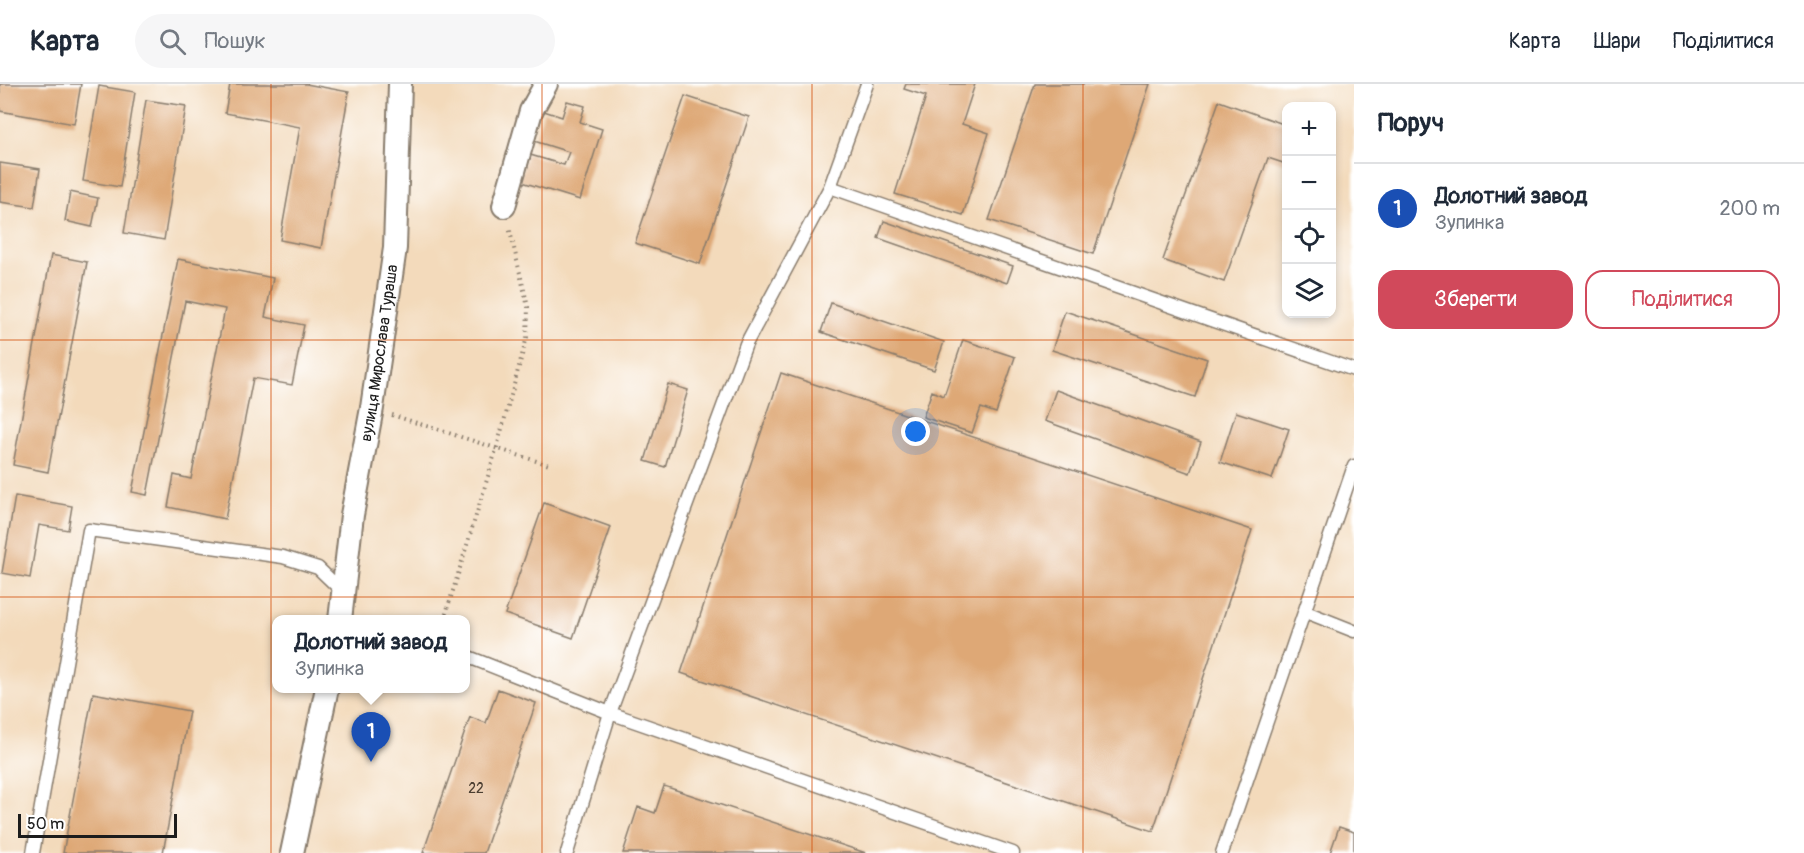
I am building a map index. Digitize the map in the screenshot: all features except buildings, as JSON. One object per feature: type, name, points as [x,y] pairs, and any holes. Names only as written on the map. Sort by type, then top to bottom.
[{"type":"street","name":"вулиця Мирослава Тураша","points":[[345,615],[344,593],[352,515],[372,408],[395,248],[400,84]]},
{"type":"street","points":[[504,206],[531,111],[546,84]]},
{"type":"street","points":[[292,853],[326,693]]},
{"type":"lane","points":[[567,853],[610,713],[746,344],[830,187],[867,84]]},
{"type":"lane","points":[[830,187],[1354,370]]},
{"type":"lane","points":[[1222,853],[1354,466]]},
{"type":"lane","points":[[33,853],[89,530],[284,557],[318,568],[344,593]]},
{"type":"lane","points":[[1306,612],[1354,631]]},
{"type":"lane","points":[[470,658],[610,713],[1013,853]]},
{"type":"path","points":[[446,615],[528,338],[528,307],[504,206]]},
{"type":"path","points":[[372,408],[549,465]]},
{"type":"place","name":"Долотний завод","points":[[371,762]]}]
